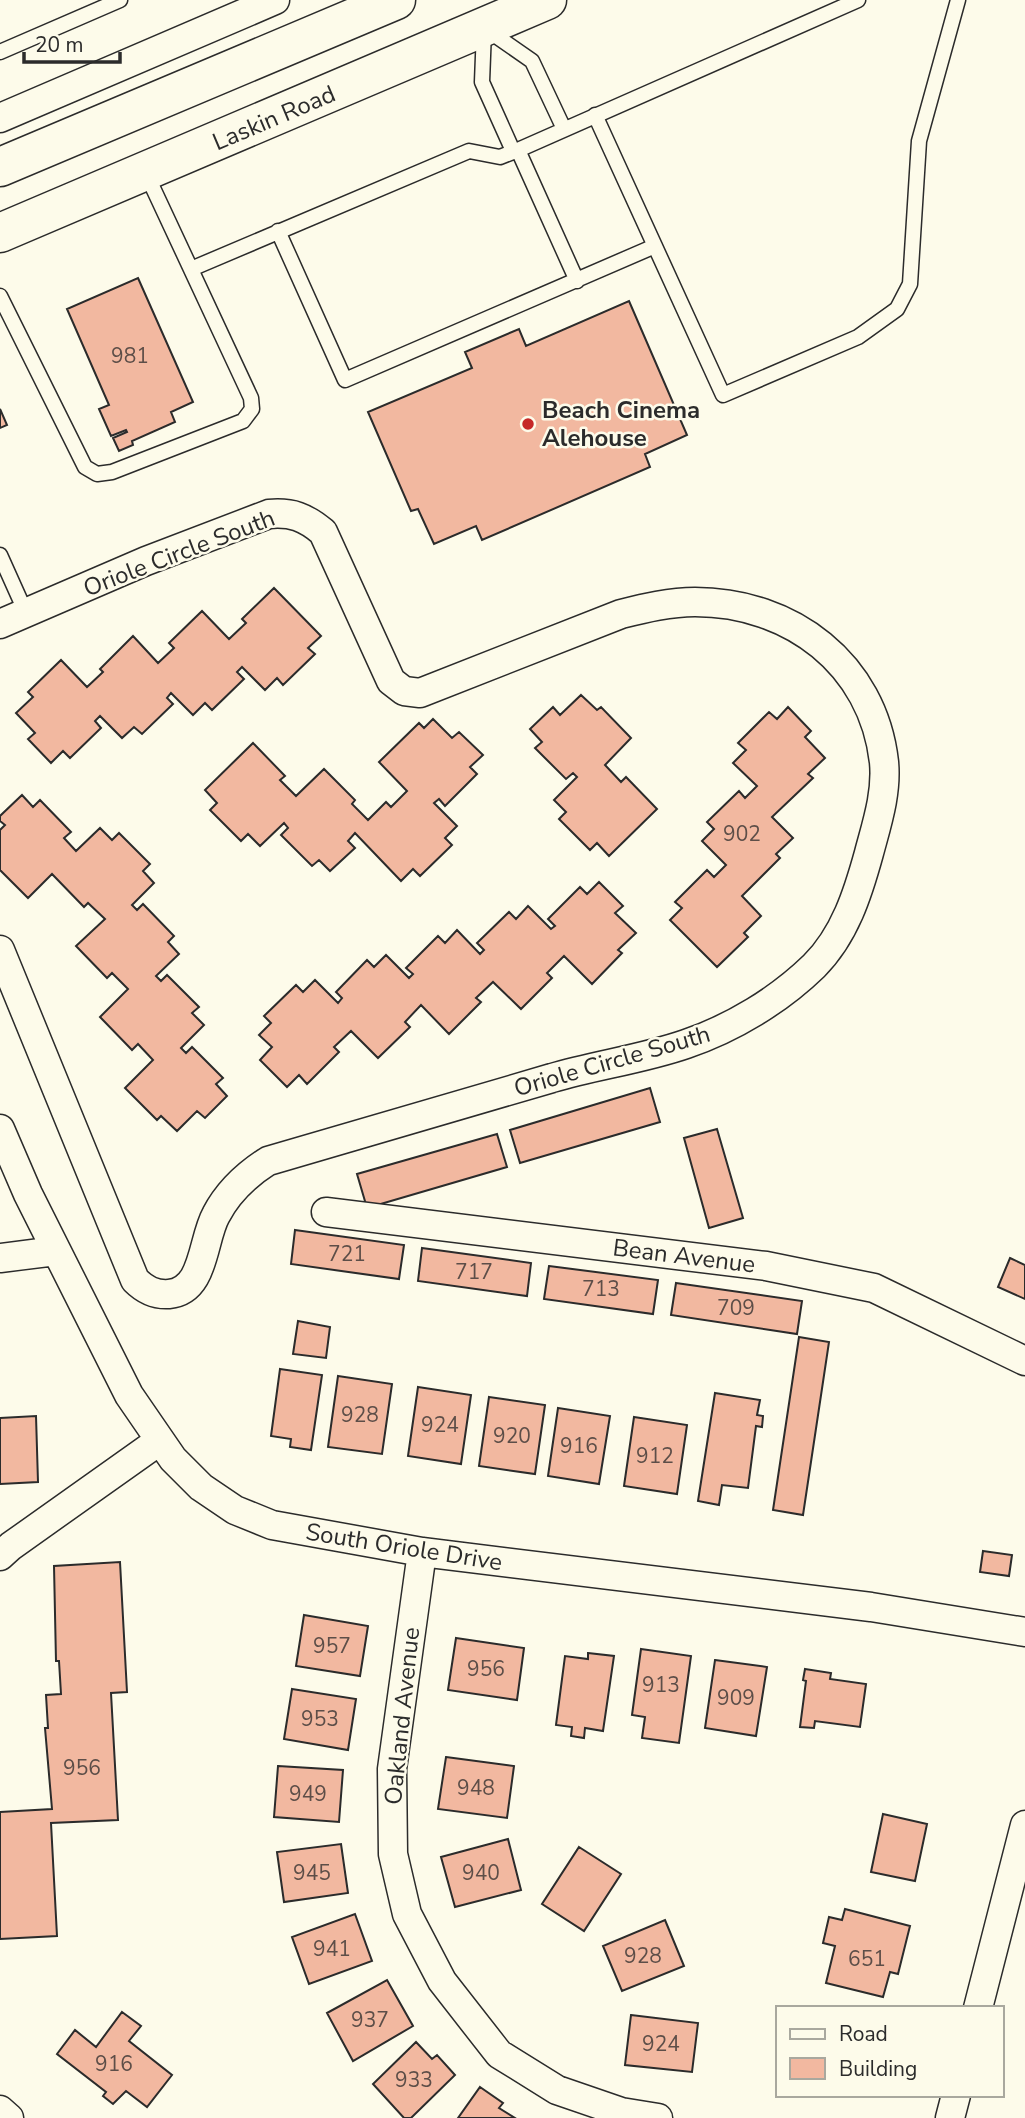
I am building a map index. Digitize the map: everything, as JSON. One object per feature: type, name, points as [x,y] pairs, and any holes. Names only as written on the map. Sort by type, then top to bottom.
[{"type":"main road","points":[[0,167],[396,0]]},
{"type":"main road","name":"Laskin Road","points":[[0,233],[146,172],[477,14],[547,0]]},
{"type":"street","points":[[0,118],[275,0]]},
{"type":"street","name":"Oriole Circle South","points":[[0,624],[146,561],[269,514],[289,512],[308,519],[323,532],[391,681],[404,691],[420,693],[621,614],[666,604],[724,604],[762,613],[792,625],[825,646],[846,668],[862,693],[877,727],[884,763],[883,800],[857,899],[833,942],[815,965],[776,998],[733,1024],[687,1044],[560,1076],[268,1161],[230,1191],[215,1217],[197,1272],[188,1286],[177,1293],[161,1295],[145,1290],[135,1280],[0,950]]},
{"type":"street","name":"South Oriole Drive","points":[[0,1129],[28,1194],[129,1395],[159,1441],[201,1488],[247,1515],[272,1525],[422,1552],[871,1607],[1025,1632]]},
{"type":"street","name":"Bean Avenue","points":[[326,1212],[766,1266],[850,1282],[874,1288],[1025,1361]]},
{"type":"street","points":[[0,1258],[57,1251]]},
{"type":"street","points":[[0,1556],[159,1441]]},
{"type":"street","name":"Oakland Avenue","points":[[422,1552],[392,1769],[393,1854],[407,1914],[442,1981],[499,2054],[557,2090],[621,2112],[658,2118]]},
{"type":"street","points":[[979,2006],[1025,1825]]},
{"type":"street","points":[[950,2118],[955,2097]]},
{"type":"street","points":[[0,2110],[9,2118]]},
{"type":"lane","points":[[0,52],[120,0]]},
{"type":"lane","points":[[191,269],[469,151],[500,157],[515,151],[859,0]]},
{"type":"lane","points":[[595,115],[723,396],[858,337],[897,309],[910,284],[919,141],[957,0]]},
{"type":"lane","points":[[477,14],[532,61],[564,129]]},
{"type":"lane","points":[[477,14],[482,82],[578,281]]},
{"type":"lane","points":[[0,296],[85,467],[97,474],[112,472],[243,421],[252,409],[251,398],[146,172]]},
{"type":"lane","points":[[278,231],[345,380],[654,246]]},
{"type":"lane","points":[[0,555],[26,613]]},
{"type":"building","points":[[138,278],[193,402],[171,412],[175,422],[132,441],[133,445],[119,451],[113,438],[127,432],[126,430],[111,436],[99,409],[109,405],[67,309]]},
{"type":"building","name":"Beach Cinema Alehouse","points":[[629,301],[687,435],[645,454],[650,467],[482,540],[476,526],[434,544],[418,509],[411,511],[368,412],[472,368],[465,352],[519,329],[526,346]]},
{"type":"building","points":[[0,409],[7,425],[0,428]]},
{"type":"building","points":[[274,588],[321,636],[308,648],[315,654],[283,685],[277,678],[265,690],[242,667],[237,672],[244,679],[212,710],[205,703],[193,715],[171,693],[167,698],[173,704],[142,734],[134,727],[122,738],[100,716],[95,721],[101,728],[70,758],[63,751],[51,763],[28,739],[35,733],[16,713],[33,697],[28,692],[61,660],[87,687],[103,672],[100,669],[133,636],[158,663],[174,648],[169,643],[202,611],[229,639],[246,623],[242,619]]},
{"type":"building","points":[[581,695],[597,710],[601,707],[631,738],[605,765],[621,782],[626,777],[657,809],[609,856],[597,843],[590,850],[559,819],[566,812],[554,800],[577,777],[573,773],[566,779],[535,748],[542,742],[530,729],[553,707],[560,715]]},
{"type":"building","points":[[788,707],[811,731],[805,737],[825,758],[808,774],[813,778],[772,817],[793,838],[776,854],[780,858],[742,896],[761,916],[744,933],[748,937],[717,967],[670,920],[682,908],[675,902],[707,870],[714,877],[726,865],[702,841],[714,829],[707,822],[739,791],[745,798],[757,786],[733,763],[746,750],[738,743],[769,712],[777,719]]},
{"type":"building","points":[[433,719],[452,738],[459,732],[483,755],[470,767],[477,774],[445,806],[439,799],[434,803],[457,826],[445,838],[452,845],[420,876],[413,869],[401,881],[355,833],[348,841],[355,848],[330,871],[319,860],[312,866],[281,835],[288,828],[284,823],[260,846],[248,834],[241,841],[210,810],[217,803],[205,790],[253,743],[285,776],[280,780],[296,796],[324,769],[355,800],[352,804],[368,820],[386,802],[391,807],[407,791],[379,762],[419,723],[424,728]]},
{"type":"building","points":[[22,795],[33,807],[40,800],[71,832],[64,838],[76,851],[100,828],[112,840],[119,833],[150,864],[143,871],[154,883],[132,905],[137,910],[143,904],[174,936],[168,942],[179,954],[156,976],[161,981],[167,975],[199,1007],[192,1013],[204,1025],[181,1048],[186,1053],[192,1047],[223,1078],[216,1084],[227,1096],[205,1118],[197,1111],[177,1131],[161,1116],[157,1120],[125,1088],[153,1060],[138,1044],[132,1050],[100,1017],[128,989],[112,973],[107,978],[76,946],[105,919],[88,903],[84,907],[52,874],[28,898],[0,870],[0,830],[5,825],[0,821],[0,816]]},
{"type":"building","points":[[599,882],[623,906],[615,913],[636,933],[618,950],[622,953],[592,984],[564,956],[547,973],[552,978],[521,1009],[493,982],[476,998],[481,1002],[449,1034],[421,1005],[405,1022],[410,1027],[378,1058],[351,1031],[334,1047],[339,1052],[307,1084],[299,1075],[287,1087],[260,1060],[272,1047],[259,1035],[271,1023],[264,1016],[296,985],[303,992],[315,980],[338,1003],[342,998],[336,992],[367,960],[374,967],[386,955],[409,978],[413,974],[406,968],[438,936],[445,943],[457,930],[480,954],[484,950],[477,943],[509,912],[516,919],[528,906],[551,929],[555,926],[548,919],[580,887],[587,894]]},
{"type":"building","points":[[650,1088],[660,1122],[520,1163],[510,1130]]},
{"type":"building","points":[[717,1129],[743,1218],[709,1228],[684,1138]]},
{"type":"building","points":[[497,1134],[507,1167],[367,1208],[357,1174]]},
{"type":"building","points":[[295,1230],[404,1245],[399,1279],[291,1264]]},
{"type":"building","points":[[422,1248],[531,1263],[527,1296],[418,1281]]},
{"type":"building","points":[[1010,1258],[1025,1265],[1025,1299],[998,1287]]},
{"type":"building","points":[[549,1266],[658,1280],[653,1314],[544,1299]]},
{"type":"building","points":[[676,1283],[802,1301],[797,1334],[671,1315]]},
{"type":"building","points":[[298,1321],[330,1327],[326,1358],[293,1354]]},
{"type":"building","points":[[799,1337],[829,1342],[803,1515],[773,1510]]},
{"type":"building","points":[[280,1369],[322,1375],[311,1450],[290,1447],[291,1439],[271,1436]]},
{"type":"building","points":[[338,1376],[392,1384],[382,1454],[328,1447]]},
{"type":"building","points":[[418,1387],[471,1395],[461,1464],[408,1456]]},
{"type":"building","points":[[715,1393],[760,1400],[757,1415],[763,1416],[762,1427],[756,1426],[748,1488],[722,1485],[719,1505],[698,1501]]},
{"type":"building","points":[[489,1397],[545,1405],[535,1474],[479,1466]]},
{"type":"building","points":[[558,1408],[610,1416],[599,1484],[548,1476]]},
{"type":"building","points":[[36,1416],[38,1482],[0,1484],[0,1418]]},
{"type":"building","points":[[634,1417],[687,1425],[677,1494],[624,1486]]},
{"type":"building","points":[[983,1551],[1012,1555],[1009,1576],[980,1572]]},
{"type":"building","points":[[120,1562],[127,1692],[111,1693],[118,1820],[51,1823],[57,1936],[0,1939],[0,1812],[52,1809],[45,1728],[48,1728],[46,1695],[61,1694],[59,1661],[56,1661],[54,1566]]},
{"type":"building","points":[[304,1615],[368,1626],[360,1676],[296,1666]]},
{"type":"building","points":[[456,1638],[524,1648],[517,1700],[448,1690]]},
{"type":"building","points":[[641,1649],[691,1656],[679,1743],[642,1738],[645,1717],[632,1715]]},
{"type":"building","points":[[588,1653],[614,1656],[603,1731],[585,1728],[584,1738],[571,1736],[572,1727],[556,1725],[565,1656],[588,1659]]},
{"type":"building","points":[[715,1660],[767,1667],[756,1736],[705,1728]]},
{"type":"building","points":[[805,1669],[831,1673],[830,1679],[866,1684],[860,1727],[815,1721],[814,1728],[800,1727]]},
{"type":"building","points":[[292,1689],[356,1699],[348,1750],[284,1739]]},
{"type":"building","points":[[446,1757],[514,1766],[507,1818],[438,1809]]},
{"type":"building","points":[[278,1766],[343,1770],[339,1822],[274,1817]]},
{"type":"building","points":[[883,1814],[927,1824],[915,1881],[871,1872]]},
{"type":"building","points":[[508,1839],[521,1890],[455,1907],[441,1857]]},
{"type":"building","points":[[341,1844],[348,1893],[284,1902],[277,1852]]},
{"type":"building","points":[[579,1847],[621,1874],[584,1931],[542,1904]]},
{"type":"building","points":[[845,1909],[910,1926],[898,1974],[890,1972],[883,1997],[826,1983],[835,1946],[823,1943],[829,1917],[842,1920]]},
{"type":"building","points":[[355,1914],[372,1961],[309,1984],[292,1937]]},
{"type":"building","points":[[665,1920],[684,1966],[622,1991],[603,1946]]},
{"type":"building","points":[[387,1980],[413,2026],[353,2061],[327,2013]]},
{"type":"building","points":[[122,2012],[141,2026],[129,2041],[172,2075],[147,2107],[126,2091],[113,2104],[103,2096],[106,2092],[57,2054],[75,2030],[96,2047]]},
{"type":"building","points":[[631,2015],[698,2023],[692,2072],[625,2065]]},
{"type":"building","points":[[416,2042],[432,2059],[437,2055],[455,2075],[411,2118],[404,2118],[373,2084]]},
{"type":"building","points":[[480,2087],[503,2103],[499,2108],[515,2118],[458,2118]]},
{"type":"place","name":"Beach Cinema Alehouse","points":[[528,424]]}]
